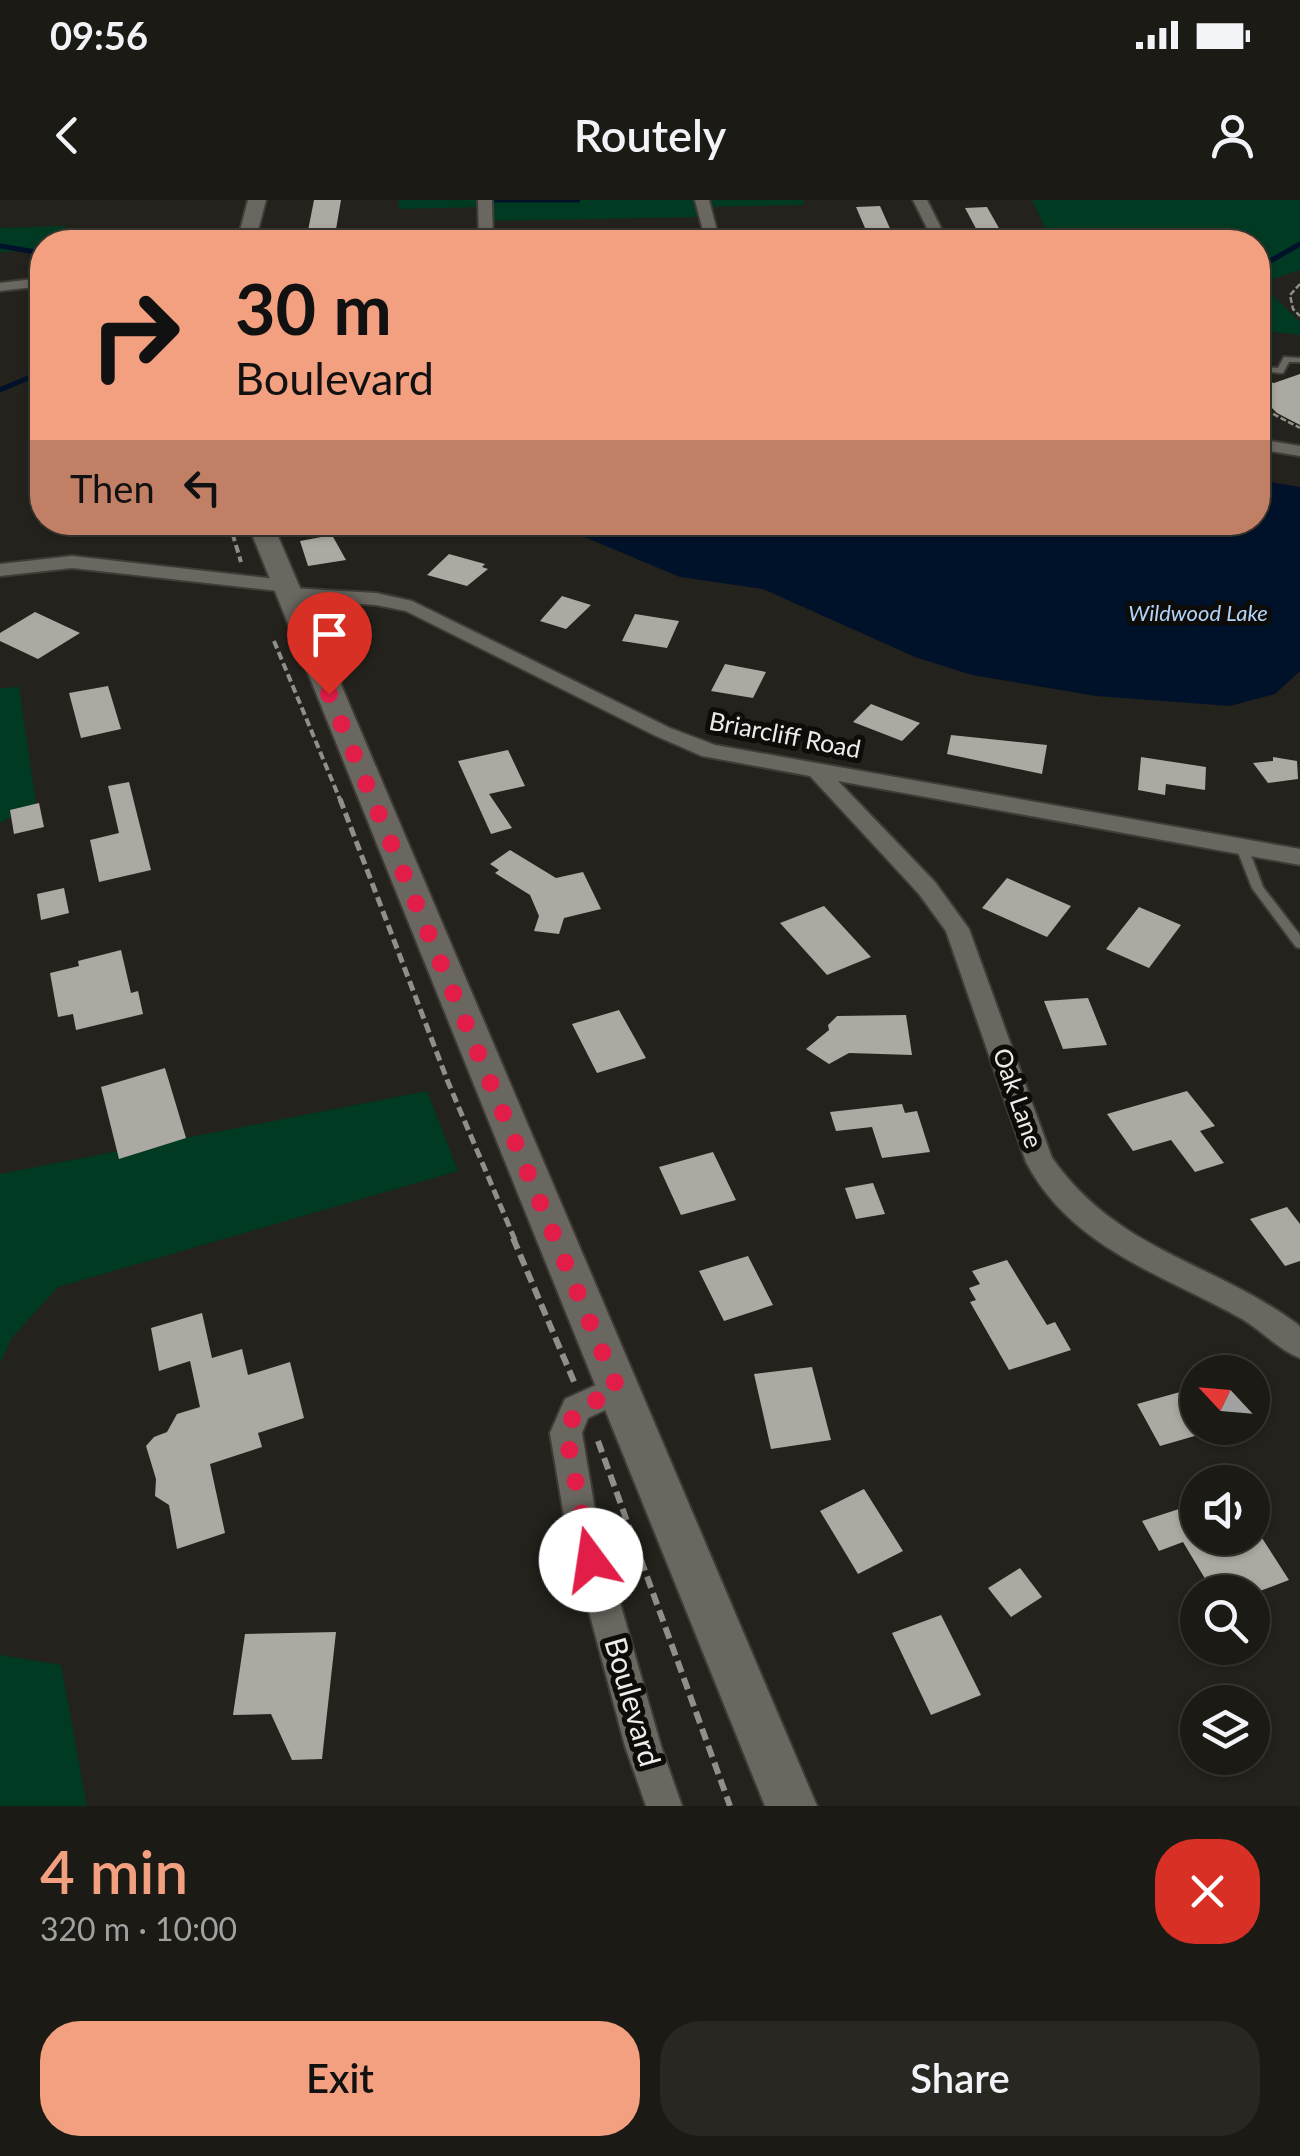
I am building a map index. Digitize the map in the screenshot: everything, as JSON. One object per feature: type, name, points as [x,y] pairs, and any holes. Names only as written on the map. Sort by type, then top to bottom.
[{"type":"main road","points":[[249,230],[257,200]]},
{"type":"main road","points":[[264,535],[601,1398],[791,1806]]},
{"type":"street","points":[[485,200],[486,230]]},
{"type":"street","points":[[702,200],[709,230]]},
{"type":"street","points":[[920,200],[935,230]]},
{"type":"street","points":[[0,287],[30,283]]},
{"type":"street","points":[[1270,446],[1300,451]]},
{"type":"street","name":"Briarcliff Road","points":[[0,570],[72,562],[376,599],[412,607],[681,741],[710,751],[1300,857]]},
{"type":"street","name":"Oak Lane","points":[[818,771],[951,919],[1040,1162],[1055,1186],[1135,1252],[1252,1307],[1300,1345]]},
{"type":"street","name":"Boulevard","points":[[601,1398],[576,1410],[566,1433],[581,1522],[643,1746],[664,1806]]},
{"type":"lane","points":[[1270,370],[1280,371],[1287,359],[1300,360]]},
{"type":"lane","points":[[1242,846],[1258,888],[1300,944]]},
{"type":"path","points":[[1300,284],[1290,295],[1300,316]]},
{"type":"path","points":[[1270,412],[1300,428]]},
{"type":"path","points":[[232,535],[245,572]]},
{"type":"path","points":[[274,641],[346,813],[448,1082],[601,1398],[730,1806]]},
{"type":"green space","points":[[398,200],[803,200],[804,205],[703,207],[704,217],[484,221],[483,207],[399,209]]},
{"type":"green space","points":[[1032,200],[1300,200],[1300,270],[1270,280],[1270,230],[1046,230]]},
{"type":"green space","points":[[66,226],[65,230],[30,230],[30,251],[0,252],[0,228]]},
{"type":"green space","points":[[1270,293],[1300,322],[1300,335],[1270,331]]},
{"type":"green space","points":[[19,687],[36,803],[0,823],[0,688]]},
{"type":"green space","points":[[427,1091],[458,1171],[58,1287],[11,1339],[0,1363],[0,1174]]},
{"type":"green space","points":[[0,1655],[61,1665],[87,1806],[0,1806]]},
{"type":"water","name":"Wildwood Lake","points":[[1270,482],[1300,487],[1300,671],[1275,694],[1230,706],[1096,696],[972,675],[915,657],[763,589],[680,577],[580,535],[1270,535]]},
{"type":"building","points":[[314,200],[341,200],[336,230],[308,230]]},
{"type":"building","points":[[880,206],[891,230],[866,230],[856,207]]},
{"type":"building","points":[[987,207],[1000,230],[977,230],[965,208]]},
{"type":"building","points":[[1300,374],[1300,425],[1270,406],[1270,382]]},
{"type":"building","points":[[332,535],[346,560],[308,566],[300,541]]},
{"type":"building","points":[[449,554],[485,564],[482,567],[488,569],[467,586],[427,575]]},
{"type":"building","points":[[562,596],[591,605],[566,629],[540,621]]},
{"type":"building","points":[[35,612],[80,633],[38,659],[0,641],[0,633]]},
{"type":"building","points":[[635,614],[679,621],[667,648],[622,641]]},
{"type":"building","points":[[725,664],[766,672],[753,698],[711,691]]},
{"type":"building","points":[[108,686],[121,729],[81,738],[69,693]]},
{"type":"building","points":[[871,704],[920,723],[902,741],[853,722]]},
{"type":"building","points":[[951,735],[1047,745],[1042,774],[947,754]]},
{"type":"building","points":[[508,750],[525,786],[489,794],[512,828],[491,834],[458,761]]},
{"type":"building","points":[[1141,757],[1206,767],[1205,790],[1166,784],[1165,795],[1138,790]]},
{"type":"building","points":[[1273,757],[1297,761],[1298,779],[1268,783],[1253,763],[1273,761]]},
{"type":"building","points":[[129,782],[151,870],[99,882],[90,840],[119,833],[108,786]]},
{"type":"building","points":[[39,803],[44,827],[14,834],[10,810]]},
{"type":"building","points":[[510,850],[556,878],[583,872],[601,909],[564,918],[559,934],[534,931],[539,916],[530,895],[495,873],[499,870],[490,864]]},
{"type":"building","points":[[1007,878],[1071,906],[1047,937],[982,908]]},
{"type":"building","points":[[64,888],[69,913],[41,920],[37,894]]},
{"type":"building","points":[[824,906],[871,957],[827,975],[780,923]]},
{"type":"building","points":[[1139,907],[1181,925],[1149,968],[1106,949]]},
{"type":"building","points":[[121,950],[131,993],[138,991],[143,1014],[76,1030],[73,1014],[58,1017],[50,973]]},
{"type":"building","points":[[1088,998],[1107,1045],[1063,1049],[1044,1001]]},
{"type":"building","points":[[619,1010],[646,1058],[597,1073],[572,1024]]},
{"type":"building","points":[[906,1015],[912,1055],[849,1053],[829,1064],[806,1049],[829,1030],[828,1025],[837,1016]]},
{"type":"building","points":[[165,1068],[186,1138],[119,1159],[101,1087]]},
{"type":"building","points":[[1187,1091],[1215,1126],[1200,1131],[1224,1163],[1195,1172],[1171,1140],[1133,1151],[1107,1114]]},
{"type":"building","points":[[902,1104],[905,1113],[917,1111],[930,1152],[882,1158],[872,1127],[836,1131],[830,1112]]},
{"type":"building","points":[[713,1152],[736,1200],[681,1215],[659,1167]]},
{"type":"building","points":[[873,1183],[885,1214],[856,1219],[845,1188]]},
{"type":"building","points":[[1287,1207],[1300,1224],[1300,1261],[1285,1266],[1250,1219]]},
{"type":"building","points":[[748,1256],[773,1305],[724,1321],[699,1271]]},
{"type":"building","points":[[1007,1260],[1047,1325],[1055,1322],[1071,1350],[1009,1370],[970,1302],[976,1300],[969,1288],[980,1284],[972,1271]]},
{"type":"building","points":[[202,1313],[212,1358],[242,1349],[248,1375],[290,1362],[304,1418],[258,1433],[262,1447],[210,1464],[225,1533],[177,1549],[169,1505],[155,1496],[156,1479],[146,1446],[154,1437],[167,1432],[177,1414],[200,1407],[190,1361],[159,1371],[151,1328]]},
{"type":"building","points":[[812,1367],[831,1440],[771,1449],[754,1374]]},
{"type":"building","points":[[1180,1392],[1180,1440],[1160,1446],[1137,1404]]},
{"type":"building","points":[[864,1489],[903,1551],[858,1574],[820,1511]]},
{"type":"building","points":[[1179,1509],[1180,1543],[1159,1551],[1142,1521]]},
{"type":"building","points":[[1270,1550],[1289,1580],[1270,1587],[1270,1575],[1203,1575],[1191,1555],[1270,1555]]},
{"type":"building","points":[[1020,1568],[1042,1597],[1011,1617],[988,1588]]},
{"type":"building","points":[[941,1615],[981,1695],[931,1715],[892,1633]]},
{"type":"building","points":[[336,1632],[322,1759],[292,1760],[271,1714],[233,1715],[245,1634]]},
{"type":"waterway","points":[[496,200],[578,200]]},
{"type":"waterway","points":[[1270,261],[1300,244]]},
{"type":"waterway","points":[[0,246],[30,251]]},
{"type":"waterway","points":[[0,390],[30,377]]},
{"type":"route","points":[[329,694],[618,1390],[576,1410],[566,1433],[591,1560]]}]
